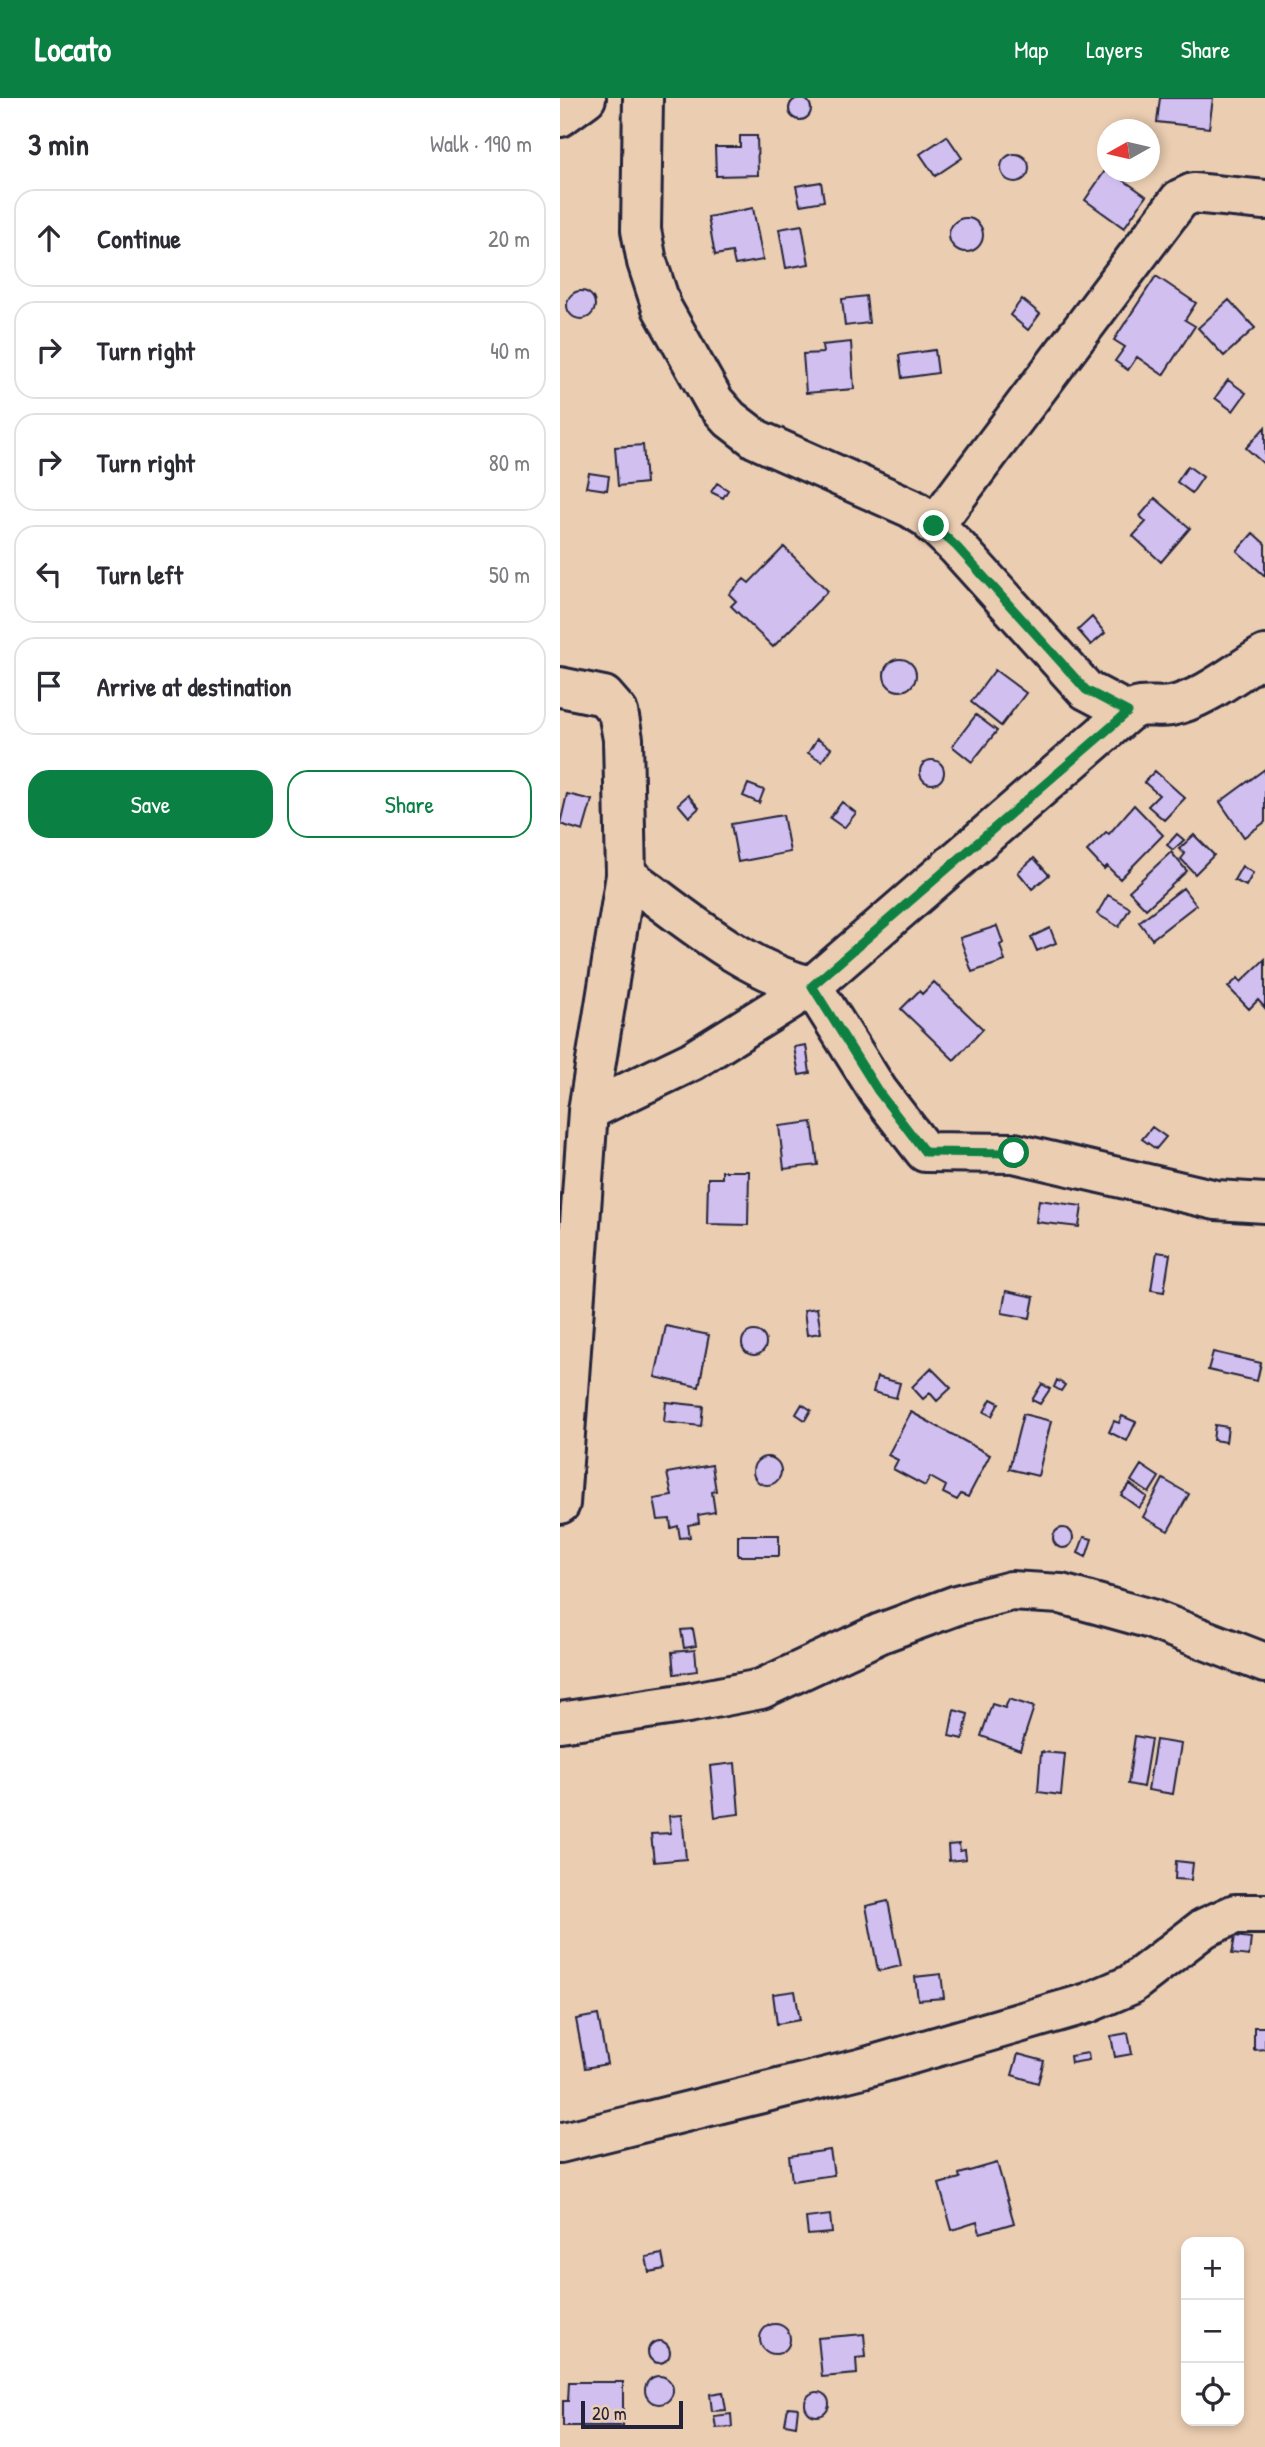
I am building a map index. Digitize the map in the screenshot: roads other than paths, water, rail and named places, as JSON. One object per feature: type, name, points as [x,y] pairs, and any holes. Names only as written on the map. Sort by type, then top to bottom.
[{"type":"street","points":[[560,117],[586,98]]},
{"type":"street","points":[[643,98],[641,230],[647,262],[662,308],[714,401],[730,419],[756,439],[911,508],[957,547],[1086,690],[1128,712]]},
{"type":"street","points":[[934,526],[1181,199],[1193,193],[1265,200]]},
{"type":"street","points":[[588,1111],[692,1060],[812,986],[1128,712],[1138,706],[1171,706],[1198,696],[1265,655]]},
{"type":"street","points":[[560,687],[604,696],[618,712],[623,739],[626,875],[588,1111],[560,1504]]},
{"type":"street","points":[[626,875],[761,968],[789,981],[812,986],[878,1091],[925,1152],[1014,1153],[1216,1200],[1265,1203]]},
{"type":"street","points":[[560,1722],[761,1689],[881,1633],[957,1605],[1011,1591],[1061,1594],[1138,1615],[1265,1663]]},
{"type":"street","points":[[560,2143],[850,2071],[1088,2004],[1130,1985],[1205,1928],[1235,1914],[1265,1914]]}]
